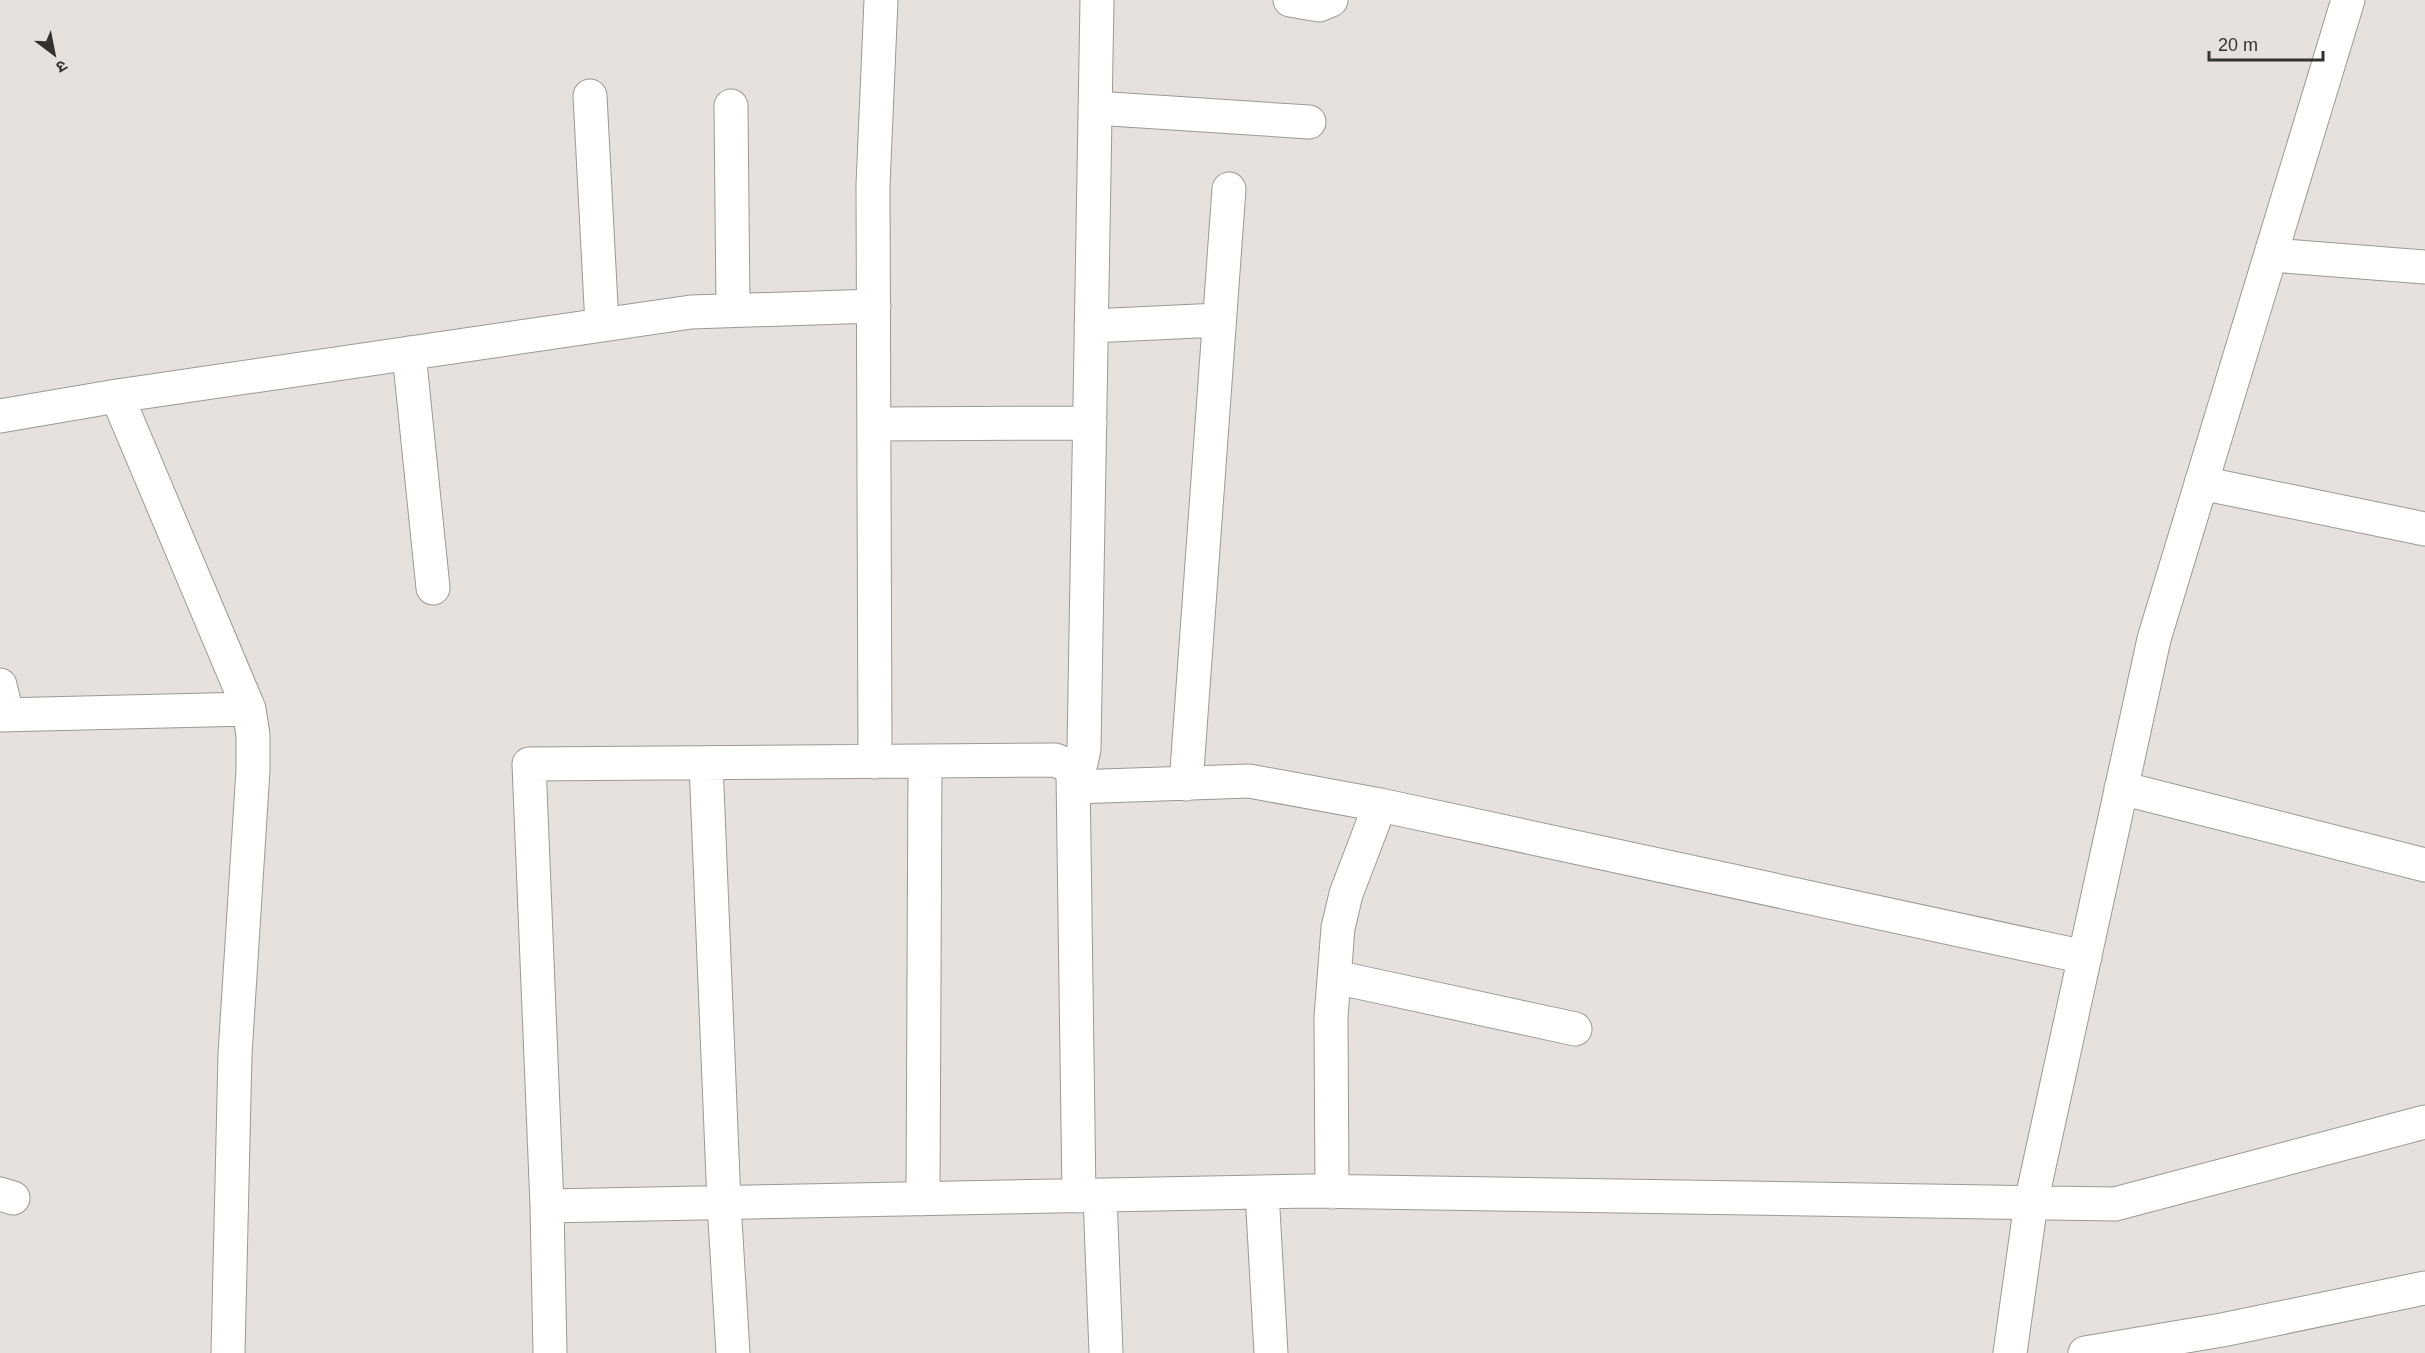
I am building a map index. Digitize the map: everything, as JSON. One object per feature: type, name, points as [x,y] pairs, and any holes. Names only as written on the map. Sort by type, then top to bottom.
[{"type":"street","points":[[875,762],[873,185],[881,0]]},
{"type":"street","points":[[1097,0],[1084,748],[1074,780],[1090,1196],[1106,1353]]},
{"type":"street","points":[[1290,0],[1320,5],[1331,0]]},
{"type":"street","points":[[2010,1353],[2031,1203],[2154,639],[2348,0]]},
{"type":"street","points":[[590,96],[602,325]]},
{"type":"street","points":[[731,106],[733,310]]},
{"type":"street","points":[[1095,108],[1309,122]]},
{"type":"street","points":[[1186,784],[1230,189]]},
{"type":"street","points":[[2271,255],[2425,267]]},
{"type":"street","points":[[0,416],[117,396],[691,312],[874,306]]},
{"type":"street","points":[[1091,326],[1220,321]]},
{"type":"street","points":[[409,353],[433,588]]},
{"type":"street","points":[[117,396],[249,709],[253,735],[253,770],[234,1054],[228,1353]]},
{"type":"street","points":[[874,424],[1090,423]]},
{"type":"street","points":[[2201,483],[2425,529]]},
{"type":"street","points":[[2,705],[249,709]]},
{"type":"street","points":[[550,1353],[547,1206],[529,764],[1055,760],[1066,765],[1074,780]]},
{"type":"street","points":[[923,1199],[925,761]]},
{"type":"street","points":[[706,763],[724,1203],[733,1353]]},
{"type":"street","points":[[1074,780],[1186,784],[1249,781],[1380,805],[2085,957]]},
{"type":"street","points":[[2121,788],[2425,866]]},
{"type":"street","points":[[1332,1192],[1331,1017],[1338,928],[1346,894],[1380,805]]},
{"type":"street","points":[[1335,976],[1575,1029]]},
{"type":"street","points":[[547,1206],[1262,1192],[2115,1204],[2425,1122]]},
{"type":"street","points":[[1262,1192],[1271,1353]]},
{"type":"street","points":[[2085,1353],[2222,1330],[2425,1288]]}]
